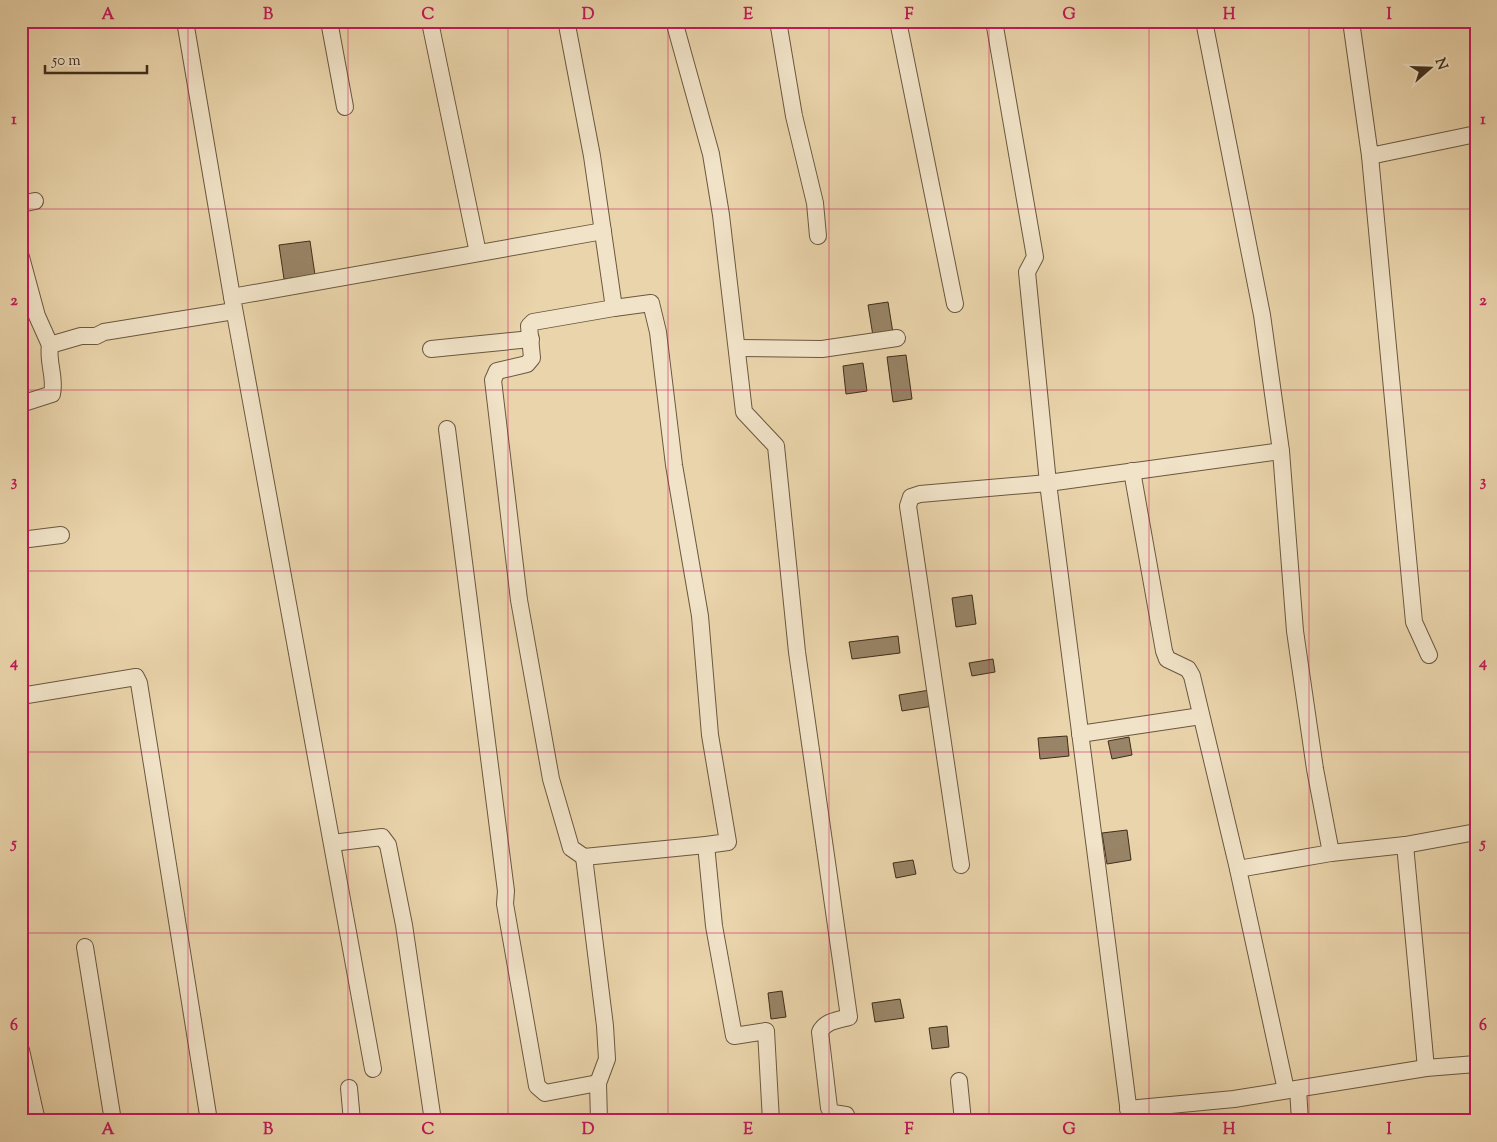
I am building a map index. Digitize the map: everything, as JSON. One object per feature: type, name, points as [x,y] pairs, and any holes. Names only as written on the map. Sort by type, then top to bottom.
[{"type":"street","points":[[185,21],[233,304],[373,1069]]},
{"type":"street","points":[[329,21],[345,106]]},
{"type":"street","points":[[563,21],[567,25],[603,231],[614,308]]},
{"type":"street","points":[[674,21],[711,154],[721,215],[744,412],[776,446],[798,662],[849,1017],[823,1026],[820,1032],[830,1108],[833,1113],[846,1115],[849,1121]]},
{"type":"street","points":[[778,21],[794,116],[815,204],[818,236]]},
{"type":"street","points":[[898,21],[955,304]]},
{"type":"street","points":[[994,21],[1035,256],[1027,272],[1048,482],[1129,1115],[1426,1068],[1476,1064]]},
{"type":"street","points":[[1204,21],[1262,315],[1281,451],[1295,631],[1315,769],[1331,853]]},
{"type":"street","points":[[1351,21],[1370,156],[1414,622],[1428,655]]},
{"type":"street","points":[[430,22],[478,253]]},
{"type":"street","points":[[1370,156],[1476,134]]},
{"type":"street","points":[[50,345],[80,336],[96,336],[104,332],[478,253],[603,231]]},
{"type":"street","points":[[21,257],[37,316],[50,345],[48,354],[54,385],[52,394],[21,404]]},
{"type":"street","points":[[652,303],[658,332],[674,464],[700,616],[710,734],[728,842],[584,857],[571,848],[551,779],[519,600],[493,380],[497,371],[527,364],[530,361],[532,358],[529,326],[533,322],[614,308],[652,303]]},
{"type":"street","points":[[737,348],[822,349],[897,338]]},
{"type":"street","points":[[430,349],[531,339]]},
{"type":"street","points":[[447,429],[506,891],[505,904],[537,1086],[545,1093],[598,1083]]},
{"type":"street","points":[[961,865],[908,506],[911,497],[920,494],[1132,472],[1281,451]]},
{"type":"street","points":[[1132,472],[1164,651],[1167,659],[1188,669],[1192,676],[1300,1121]]},
{"type":"street","points":[[21,540],[61,535]]},
{"type":"street","points":[[21,696],[112,683],[136,677],[139,683],[209,1121]]},
{"type":"street","points":[[1080,734],[1201,716]]},
{"type":"street","points":[[1238,869],[1331,853],[1405,845],[1476,832]]},
{"type":"street","points":[[332,843],[382,837],[388,845],[405,935],[433,1121]]},
{"type":"street","points":[[706,845],[714,926],[734,1036],[766,1031],[771,1121]]},
{"type":"street","points":[[1405,845],[1426,1068]]},
{"type":"street","points":[[584,857],[605,1026],[607,1059],[598,1083],[599,1121]]},
{"type":"street","points":[[84,948],[114,1121]]},
{"type":"street","points":[[21,1050],[37,1121]]},
{"type":"street","points":[[959,1081],[964,1121]]},
{"type":"street","points":[[349,1088],[352,1121]]},
{"type":"building","points":[[310,241],[315,275],[284,279],[279,245]]},
{"type":"building","points":[[888,302],[893,333],[873,336],[868,305]]},
{"type":"building","points":[[906,355],[912,399],[893,402],[887,357]]},
{"type":"building","points":[[863,363],[867,391],[846,394],[843,366]]},
{"type":"building","points":[[972,595],[976,624],[956,627],[952,598]]},
{"type":"building","points":[[898,636],[900,653],[852,659],[849,642]]},
{"type":"building","points":[[993,659],[995,672],[972,676],[969,663]]},
{"type":"building","points":[[930,690],[933,706],[902,711],[899,695]]},
{"type":"building","points":[[1067,736],[1069,756],[1040,759],[1038,738]]},
{"type":"building","points":[[1129,737],[1132,755],[1112,759],[1108,741]]},
{"type":"building","points":[[1127,830],[1131,860],[1107,864],[1102,833]]},
{"type":"building","points":[[913,860],[916,874],[896,878],[893,863]]},
{"type":"building","points":[[782,991],[786,1017],[771,1019],[768,993]]},
{"type":"building","points":[[900,999],[904,1018],[875,1022],[872,1003]]},
{"type":"building","points":[[947,1026],[949,1047],[932,1049],[929,1028]]}]
